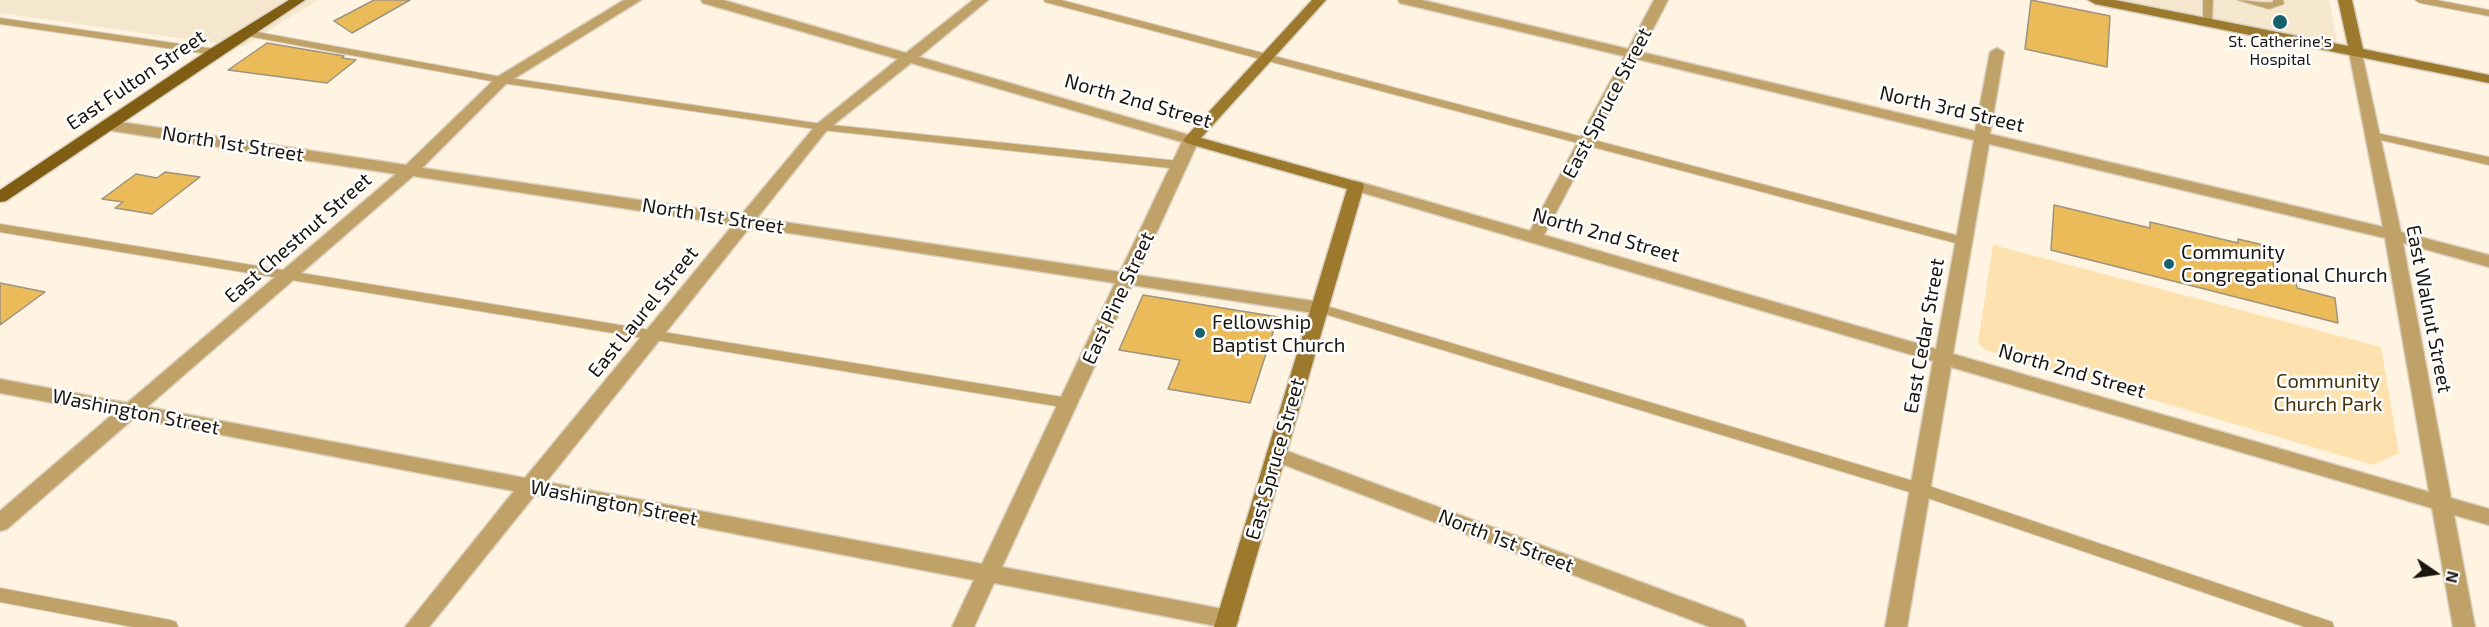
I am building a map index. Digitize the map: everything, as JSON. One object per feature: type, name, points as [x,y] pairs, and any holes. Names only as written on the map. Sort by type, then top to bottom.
[{"type":"main road","name":"East Fulton Street","points":[[0,197],[215,52],[298,0]]},
{"type":"street","name":"East Chestnut Street","points":[[0,523],[409,171],[502,80],[634,0]]},
{"type":"street","name":"North 2nd Street","points":[[708,0],[1535,237],[2489,517]]},
{"type":"street","name":"East Laurel Street","points":[[416,627],[822,127],[981,0]]},
{"type":"street","name":"East Pine Street","points":[[963,627],[1191,140],[1319,0]]},
{"type":"street","name":"North 3rd Street","points":[[1405,0],[2393,235],[2489,261]]},
{"type":"street","name":"East Spruce Street","points":[[1535,237],[1662,0]]},
{"type":"street","points":[[2096,0],[2489,79]]},
{"type":"street","name":"East Walnut Street","points":[[2345,0],[2393,235],[2464,627]]},
{"type":"street","name":"East Cedar Street","points":[[1896,627],[1997,52]]},
{"type":"street","name":"North 1st Street","points":[[106,125],[1320,308]]},
{"type":"street","name":"East Spruce Street","points":[[1227,623],[1356,186]]},
{"type":"street","name":"Washington Street","points":[[0,386],[988,573],[1227,623]]},
{"type":"street","name":"North 1st Street","points":[[1276,454],[1736,627]]},
{"type":"lane","points":[[1049,0],[1963,241]]},
{"type":"lane","points":[[2208,0],[2208,22]]},
{"type":"lane","points":[[2242,0],[2269,6],[2278,4],[2278,0]]},
{"type":"lane","points":[[2420,0],[2489,13]]},
{"type":"lane","points":[[0,21],[215,52]]},
{"type":"lane","points":[[246,33],[502,80],[822,127],[1179,165]]},
{"type":"lane","points":[[2372,135],[2489,161]]},
{"type":"lane","points":[[0,228],[1068,403]]},
{"type":"lane","points":[[1320,308],[1920,489],[2326,627]]},
{"type":"lane","points":[[0,595],[170,627]]},
{"type":"shaded area","points":[[0,0],[318,0],[242,47],[0,13]]},
{"type":"shaded area","name":"St. Catherine's Hospital","points":[[2119,0],[2329,0],[2337,44]]},
{"type":"green space","name":"Community Church Park","points":[[1993,245],[2381,347],[2399,453],[2373,465],[1985,350],[1978,343]]},
{"type":"building","points":[[374,0],[410,0],[352,33],[334,21]]},
{"type":"building","points":[[2031,0],[2110,16],[2107,67],[2025,49]]},
{"type":"building","points":[[267,43],[356,60],[327,83],[228,70]]},
{"type":"building","points":[[165,172],[200,177],[152,214],[115,208],[123,202],[102,199],[136,174],[157,178]]},
{"type":"building","name":"Community Congregational Church","points":[[2054,205],[2150,228],[2150,222],[2238,243],[2238,239],[2272,247],[2274,270],[2295,275],[2297,288],[2335,298],[2338,323],[2051,250]]},
{"type":"building","points":[[0,283],[45,292],[0,325]]},
{"type":"building","name":"Fellowship Baptist Church","points":[[1143,295],[1278,317],[1250,403],[1168,389],[1180,360],[1119,350]]},
{"type":"place","name":"St. Catherine's Hospital","points":[[2280,22]]},
{"type":"place","name":"Community Congregational Church","points":[[2169,264]]},
{"type":"place","name":"Fellowship Baptist Church","points":[[1200,333]]}]
